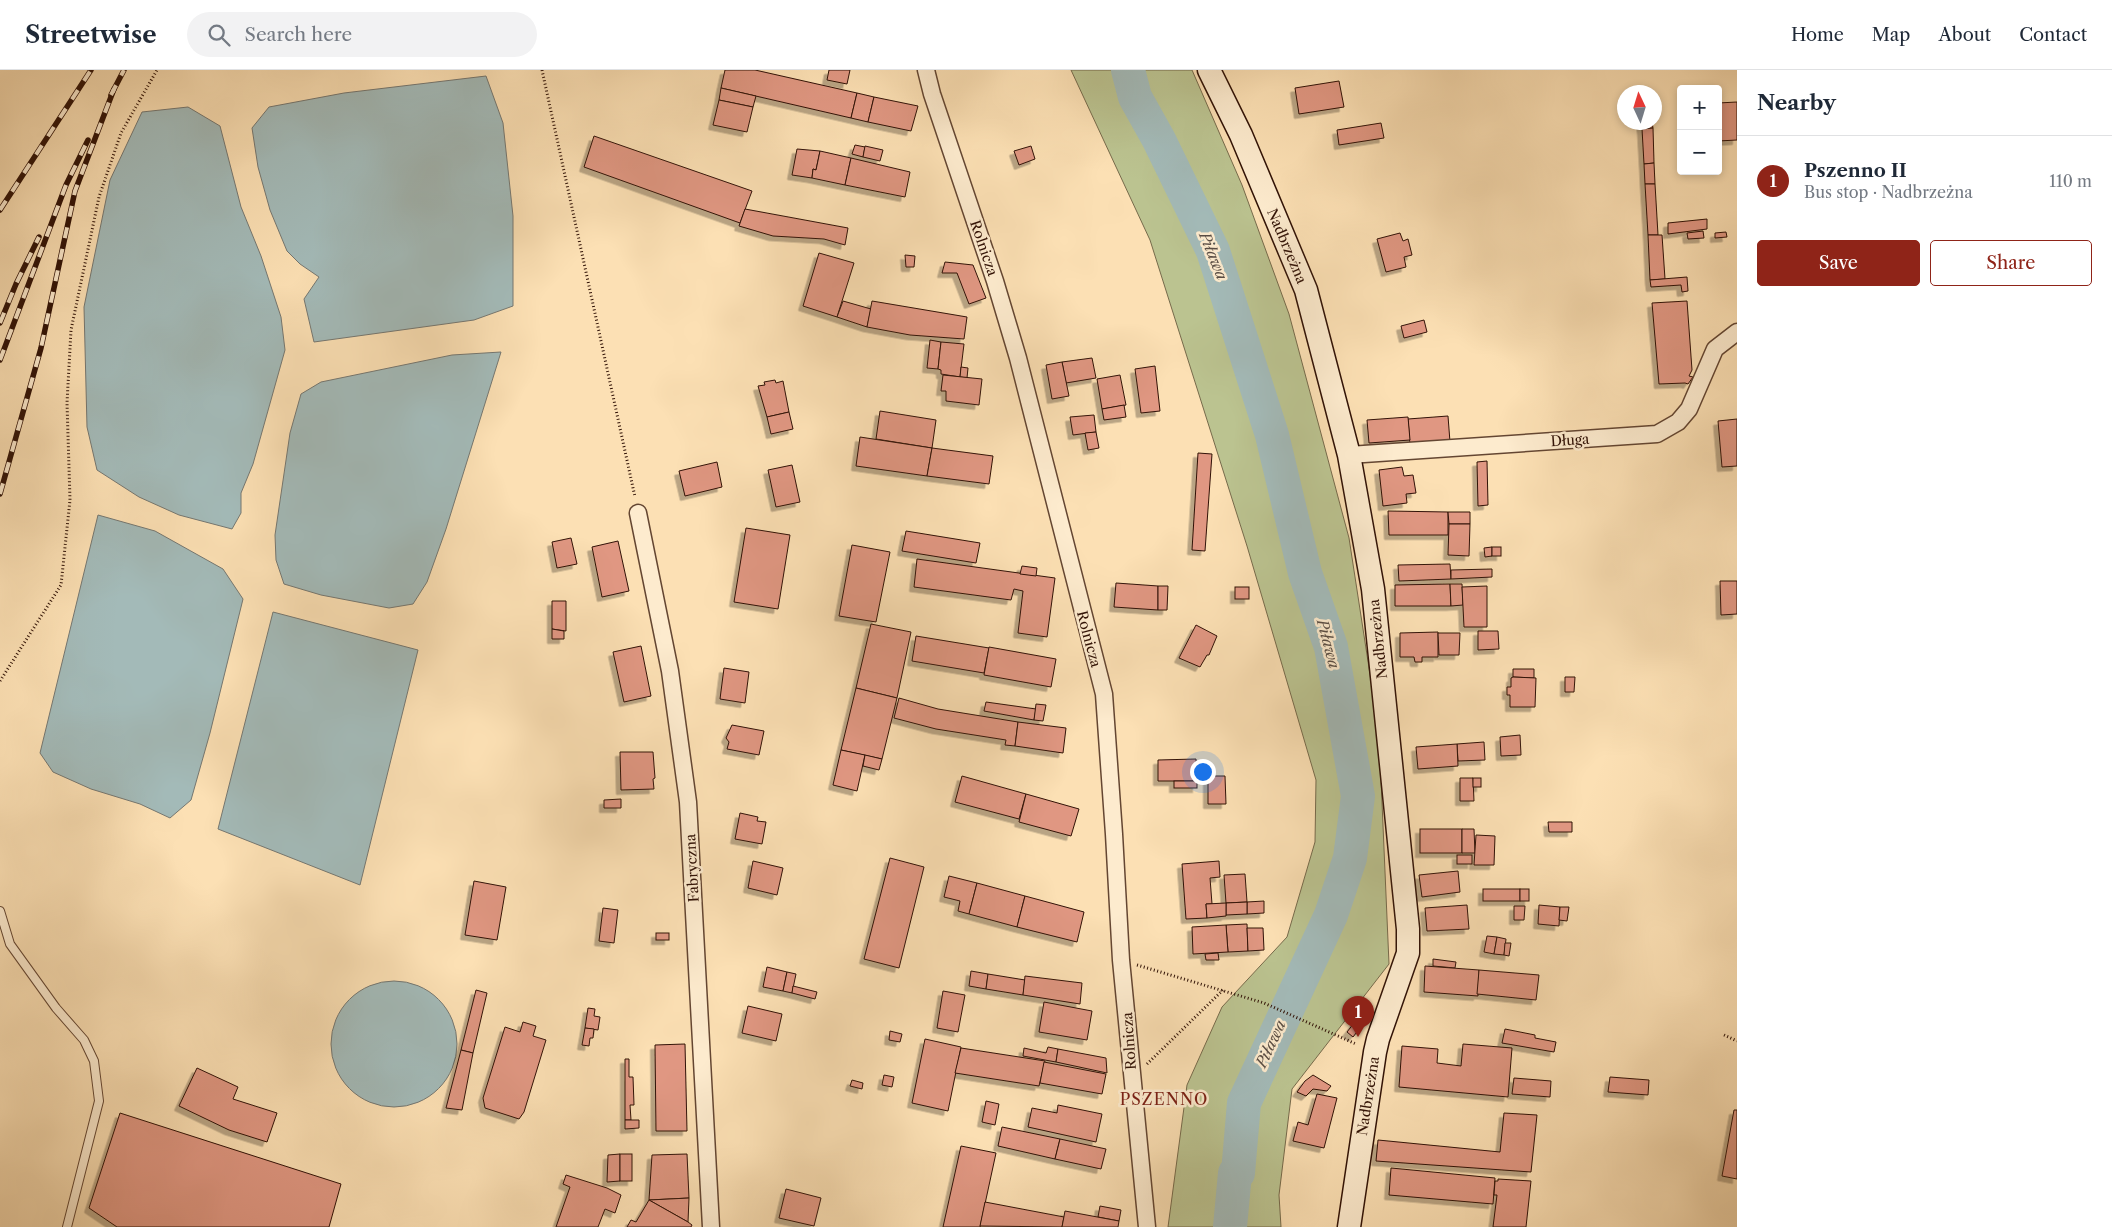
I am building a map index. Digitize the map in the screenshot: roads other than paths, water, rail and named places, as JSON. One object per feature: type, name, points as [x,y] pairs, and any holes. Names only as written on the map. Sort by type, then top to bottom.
[{"type":"street","name":"Rolnicza","points":[[926,70],[932,94],[996,281],[1018,358],[1104,694],[1121,960],[1131,1080],[1147,1227]]},
{"type":"street","name":"Nadbrzeżna","points":[[1209,70],[1241,135],[1306,290],[1349,455],[1373,589],[1408,929],[1408,953],[1375,1052],[1349,1227]]},
{"type":"street","name":"Długa","points":[[1349,455],[1657,434],[1678,422],[1689,409],[1715,349],[1737,332]]},
{"type":"street","name":"Fabryczna","points":[[638,512],[670,671],[688,802],[711,1227]]},
{"type":"lane","points":[[0,911],[10,944],[56,1008],[84,1040],[94,1061],[99,1101],[67,1227]]},
{"type":"water","points":[[486,76],[503,123],[513,216],[513,306],[474,320],[314,342],[304,299],[319,277],[300,264],[287,251],[270,210],[258,167],[252,128],[269,107],[344,93]]},
{"type":"water","points":[[188,107],[220,126],[241,207],[261,256],[281,317],[285,350],[253,464],[241,493],[241,513],[232,529],[179,515],[139,497],[97,470],[87,427],[84,307],[110,180],[142,112]]},
{"type":"water","points":[[501,352],[446,529],[427,582],[413,604],[389,608],[321,595],[284,584],[276,560],[275,535],[290,433],[301,394],[321,382],[452,355]]},
{"type":"water","points":[[98,515],[155,531],[223,569],[243,599],[210,733],[191,800],[170,818],[140,804],[91,789],[53,772],[40,753]]},
{"type":"water","points":[[273,612],[418,650],[360,885],[218,829]]},
{"type":"water","points":[[394,981],[418,986],[439,999],[452,1020],[457,1044],[452,1068],[439,1089],[418,1102],[394,1107],[370,1102],[349,1089],[336,1068],[331,1044],[336,1020],[349,999],[370,986]]},
{"type":"waterway","name":"Piława","points":[[1128,70],[1135,97],[1159,140],[1213,251],[1272,435],[1305,573],[1331,647],[1358,796],[1350,858],[1331,915],[1244,1103],[1238,1173],[1235,1173],[1230,1227]]},
{"type":"railway","points":[[0,210],[91,70]]},
{"type":"railway","points":[[111,95],[124,70]]},
{"type":"railway","points":[[0,494],[41,348],[75,191],[114,89]]},
{"type":"railway","points":[[0,360],[66,185],[88,140]]},
{"type":"railway","points":[[0,323],[16,284],[39,237]]},
{"type":"place","name":"Pszenno II","points":[[1358,1037]]},
{"type":"district","name":"PSZENNO","points":[[1164,1099]]}]
